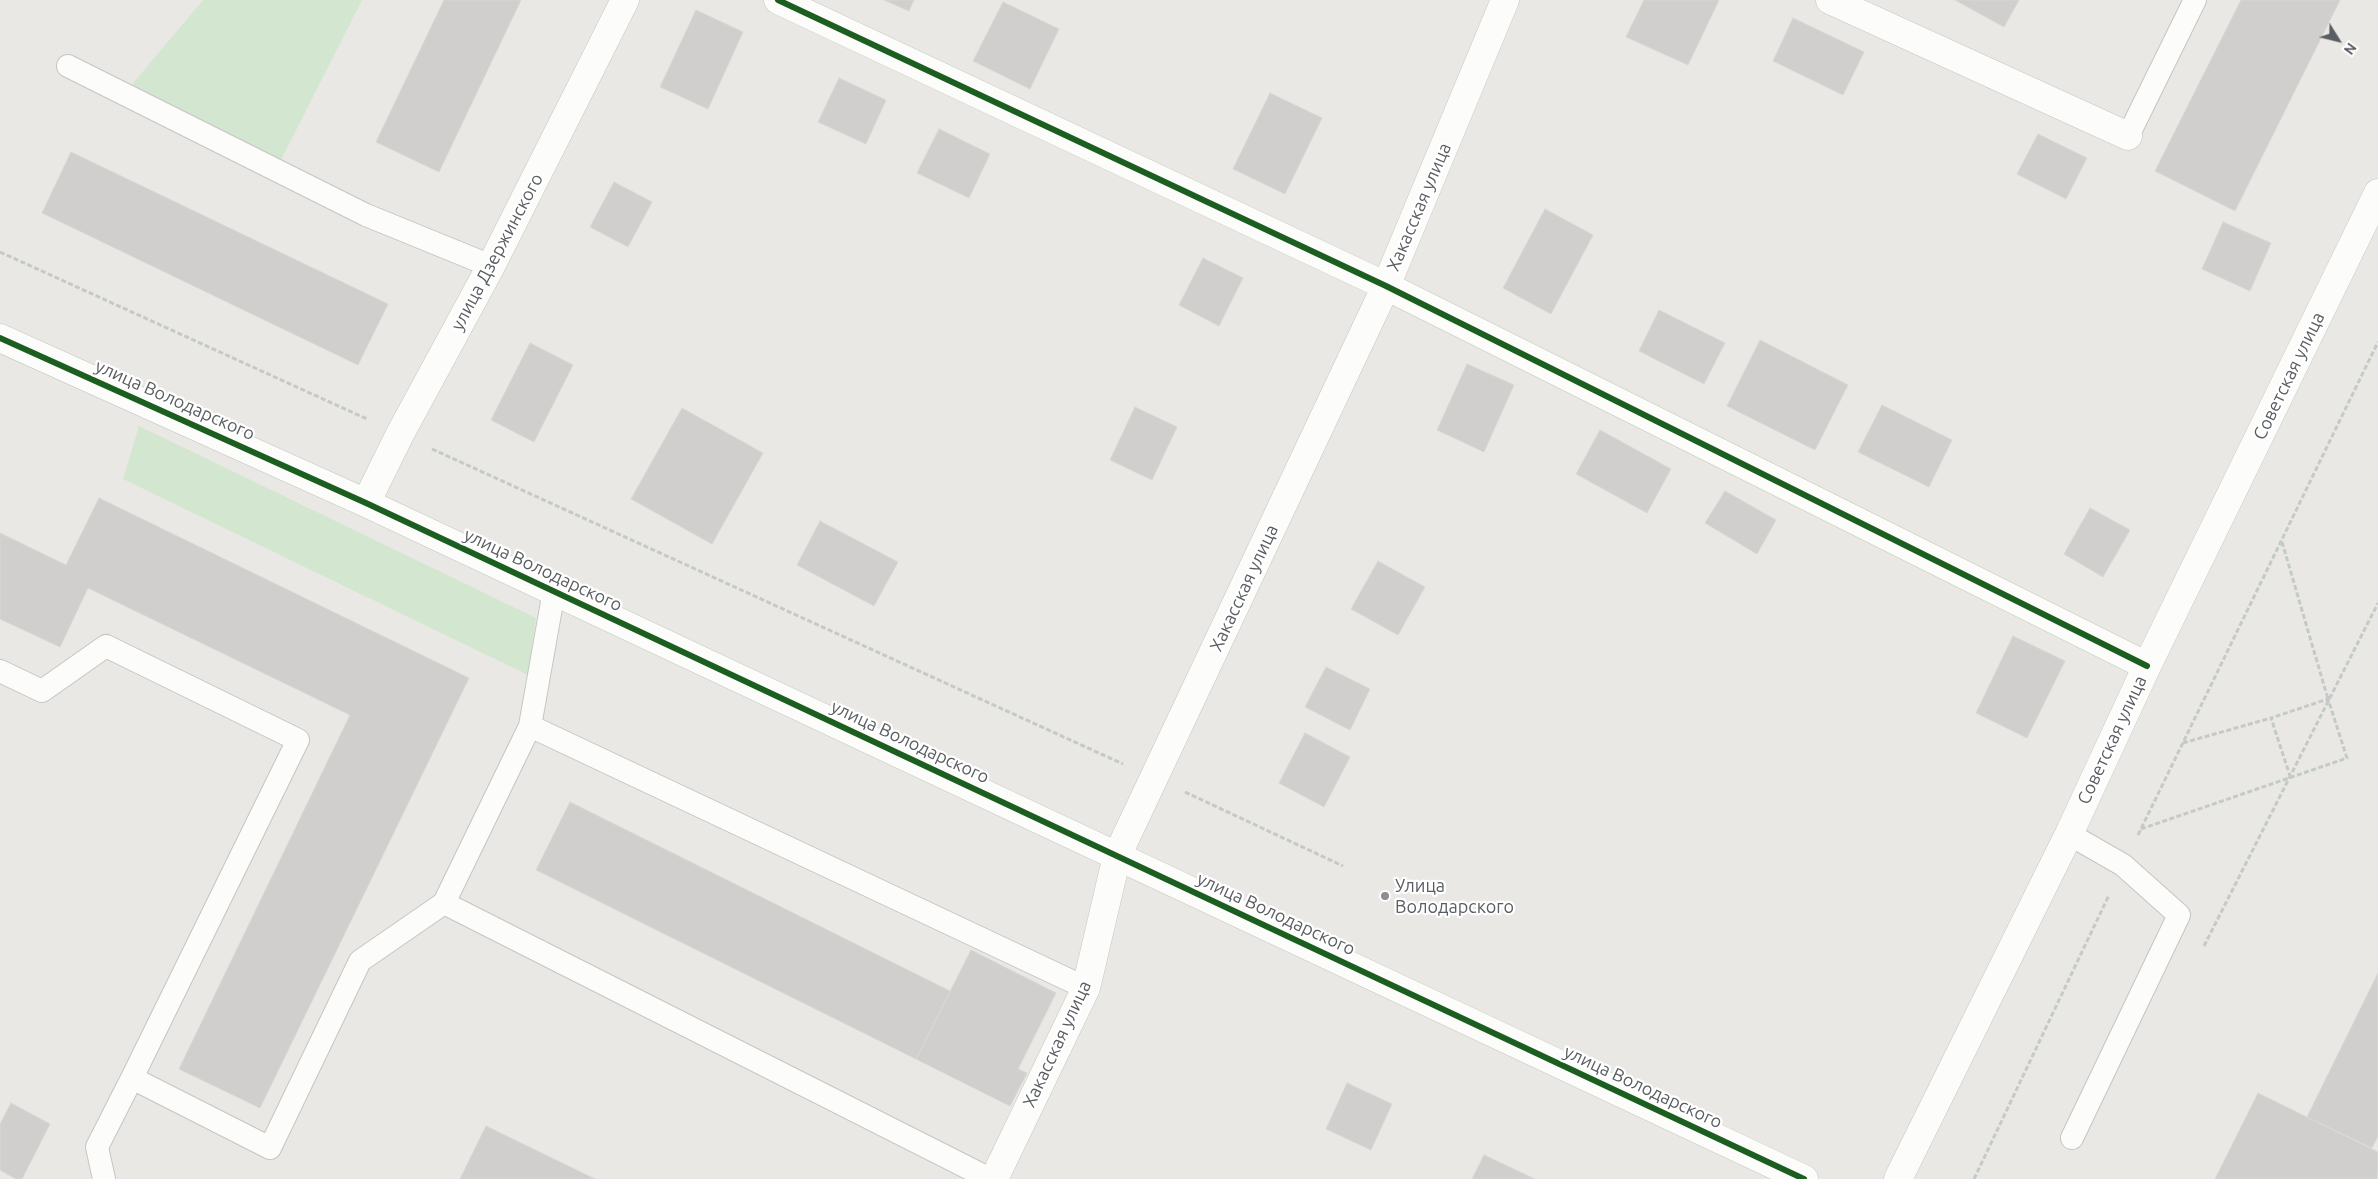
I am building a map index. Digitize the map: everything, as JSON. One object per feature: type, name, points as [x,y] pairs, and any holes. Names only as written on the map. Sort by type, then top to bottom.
[{"type":"street","name":"улица Дзержинского","points":[[366,503],[400,434],[491,266],[625,0]]},
{"type":"street","points":[[778,0],[1386,286],[2147,666]]},
{"type":"street","name":"Хакасская улица","points":[[992,1179],[1086,988],[1117,856],[1386,286],[1505,0]]},
{"type":"street","points":[[1830,0],[2128,136]]},
{"type":"street","name":"Советская улица","points":[[1898,1179],[2069,834],[2147,666],[2378,193]]},
{"type":"street","name":"улица Володарского","points":[[0,338],[366,503],[1804,1179]]},
{"type":"lane","points":[[2128,136],[2195,0]]},
{"type":"lane","points":[[68,66],[366,214],[491,266]]},
{"type":"lane","points":[[132,1078],[270,1148],[360,961],[444,903],[530,726],[554,591]]},
{"type":"lane","points":[[0,671],[42,691],[106,646],[298,740],[98,1147],[104,1179]]},
{"type":"lane","points":[[530,726],[1086,988]]},
{"type":"lane","points":[[2069,834],[2123,865],[2179,915],[2072,1138]]},
{"type":"lane","points":[[444,903],[992,1179]]},
{"type":"path","points":[[0,252],[1344,866]]},
{"type":"path","points":[[1974,1179],[2123,865],[2378,342]]},
{"type":"path","points":[[2141,830],[2290,776],[2347,758],[2281,541]]},
{"type":"path","points":[[2200,953],[2378,603]]},
{"type":"path","points":[[2182,744],[2328,700]]},
{"type":"path","points":[[2271,718],[2290,776]]},
{"type":"green space","points":[[203,0],[362,0],[276,170],[124,94]]},
{"type":"green space","points":[[139,426],[536,618],[528,675],[123,479]]},
{"type":"building","points":[[444,0],[521,0],[439,172],[376,142]]},
{"type":"building","points":[[884,0],[914,0],[909,11]]},
{"type":"building","points":[[1644,0],[1719,0],[1688,65],[1626,37]]},
{"type":"building","points":[[1955,0],[2019,0],[2004,27]]},
{"type":"building","points":[[2241,0],[2340,0],[2235,211],[2155,171]]},
{"type":"building","points":[[1003,2],[1059,29],[1030,89],[973,61]]},
{"type":"building","points":[[696,10],[743,32],[708,109],[660,87]]},
{"type":"building","points":[[1793,18],[1864,52],[1843,95],[1773,61]]},
{"type":"building","points":[[839,78],[886,100],[866,144],[818,122]]},
{"type":"building","points":[[1270,93],[1322,118],[1285,194],[1233,169]]},
{"type":"building","points":[[939,129],[990,154],[969,198],[917,173]]},
{"type":"building","points":[[2038,134],[2087,158],[2066,199],[2017,174]]},
{"type":"building","points":[[71,152],[388,304],[358,365],[42,213]]},
{"type":"building","points":[[614,182],[652,202],[628,247],[590,227]]},
{"type":"building","points":[[1545,209],[1593,235],[1551,314],[1503,288]]},
{"type":"building","points":[[2223,222],[2271,243],[2250,291],[2202,269]]},
{"type":"building","points":[[1203,258],[1243,278],[1219,326],[1179,305]]},
{"type":"building","points":[[1659,310],[1725,343],[1704,384],[1639,351]]},
{"type":"building","points":[[1760,340],[1848,385],[1815,450],[1727,406]]},
{"type":"building","points":[[530,343],[573,365],[534,442],[491,420]]},
{"type":"building","points":[[1467,364],[1514,385],[1484,452],[1437,430]]},
{"type":"building","points":[[1882,405],[1952,440],[1929,487],[1858,452]]},
{"type":"building","points":[[1135,407],[1177,427],[1152,480],[1110,460]]},
{"type":"building","points":[[682,408],[763,453],[712,544],[631,499]]},
{"type":"building","points":[[1600,430],[1671,469],[1647,513],[1576,474]]},
{"type":"building","points":[[1725,491],[1776,520],[1757,554],[1705,523]]},
{"type":"building","points":[[99,498],[469,678],[260,1108],[179,1069],[350,715],[88,588],[60,647],[0,619],[0,533],[66,565]]},
{"type":"building","points":[[2090,508],[2130,530],[2103,577],[2064,554]]},
{"type":"building","points":[[820,521],[898,562],[874,606],[797,565]]},
{"type":"building","points":[[1378,561],[1425,587],[1398,635],[1351,609]]},
{"type":"building","points":[[2013,636],[2065,661],[2027,738],[1976,713]]},
{"type":"building","points":[[1326,667],[1370,689],[1350,730],[1305,707]]},
{"type":"building","points":[[1305,733],[1350,757],[1324,807],[1279,783]]},
{"type":"building","points":[[570,802],[950,991],[916,1059],[536,870]]},
{"type":"building","points":[[971,950],[1056,993],[1018,1069],[1027,1073],[1010,1106],[916,1059]]},
{"type":"building","points":[[2378,973],[2378,1136],[2372,1148],[2307,1117]]},
{"type":"building","points":[[1347,1083],[1392,1104],[1371,1150],[1326,1129]]},
{"type":"building","points":[[2258,1093],[2378,1152],[2377,1179],[2215,1179]]},
{"type":"building","points":[[11,1103],[50,1124],[22,1179],[16,1179],[0,1170],[0,1124]]},
{"type":"building","points":[[486,1126],[595,1179],[460,1179]]},
{"type":"building","points":[[1484,1155],[1535,1179],[1472,1179]]},
{"type":"cycle path","points":[[778,0],[1386,286],[2147,666]]},
{"type":"cycle path","points":[[0,338],[366,503],[1804,1179]]},
{"type":"place","name":"Улица Володарского","points":[[1385,896]]}]
